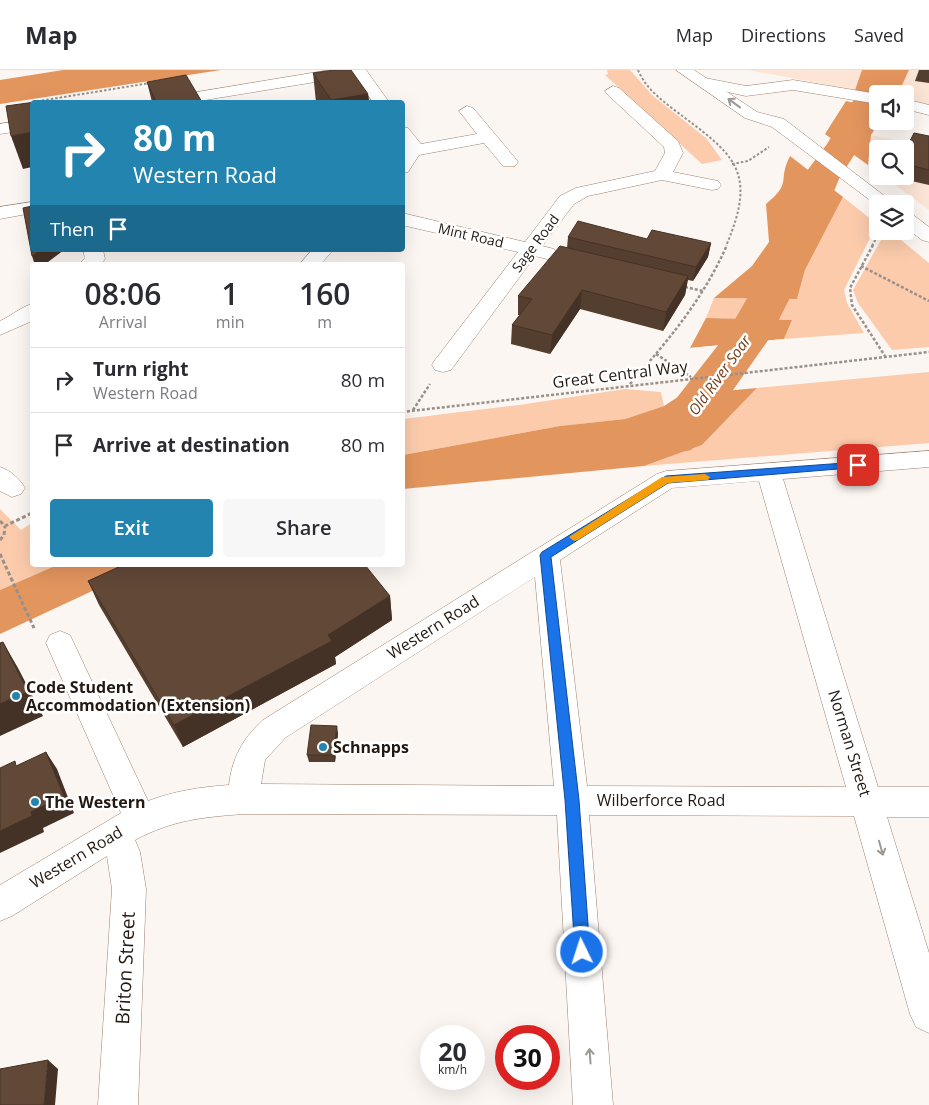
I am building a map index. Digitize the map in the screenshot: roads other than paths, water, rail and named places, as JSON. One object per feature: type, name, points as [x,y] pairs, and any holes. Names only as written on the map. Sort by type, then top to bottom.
[{"type":"street","points":[[179,100],[358,70],[380,100]]},
{"type":"street","points":[[684,70],[751,115],[778,124],[874,195]]},
{"type":"street","points":[[718,71],[744,80],[770,109],[778,124]]},
{"type":"street","points":[[705,83],[744,80],[794,84],[869,97]]},
{"type":"street","points":[[613,91],[672,145],[674,153],[662,175]]},
{"type":"street","points":[[467,111],[509,162]]},
{"type":"street","points":[[0,129],[30,124]]},
{"type":"street","points":[[405,136],[412,144],[413,150],[405,163]]},
{"type":"street","points":[[413,150],[488,137]]},
{"type":"street","name":"Sage Road","points":[[443,365],[567,200],[582,192],[662,175],[712,185]]},
{"type":"street","points":[[0,213],[30,208]]},
{"type":"street","name":"Mint Road","points":[[405,220],[570,259]]},
{"type":"street","points":[[914,225],[929,236]]},
{"type":"street","points":[[312,262],[322,252]]},
{"type":"street","points":[[0,329],[22,318],[30,312]]},
{"type":"street","name":"Western Road","points":[[0,904],[127,826],[164,810],[191,804],[244,798],[244,780],[250,756],[260,741],[274,729],[666,480],[929,459]]},
{"type":"street","name":"Norman Street","points":[[769,473],[868,801],[929,1014]]},
{"type":"street","points":[[546,555],[572,800],[593,1105]]},
{"type":"street","name":"Briton Street","points":[[47,636],[127,826],[123,852],[129,889],[118,1105]]},
{"type":"street","name":"Wilberforce Road","points":[[244,798],[929,802]]},
{"type":"waterway","name":"Old River Soar","points":[[651,441],[673,438],[746,339],[774,288],[820,179],[843,147],[888,70]]},
{"type":"place","name":"Code Student Accommodation (Extension)","points":[[16,696]]},
{"type":"place","name":"Schnapps","points":[[323,747]]},
{"type":"place","name":"The Western","points":[[35,802]]}]
